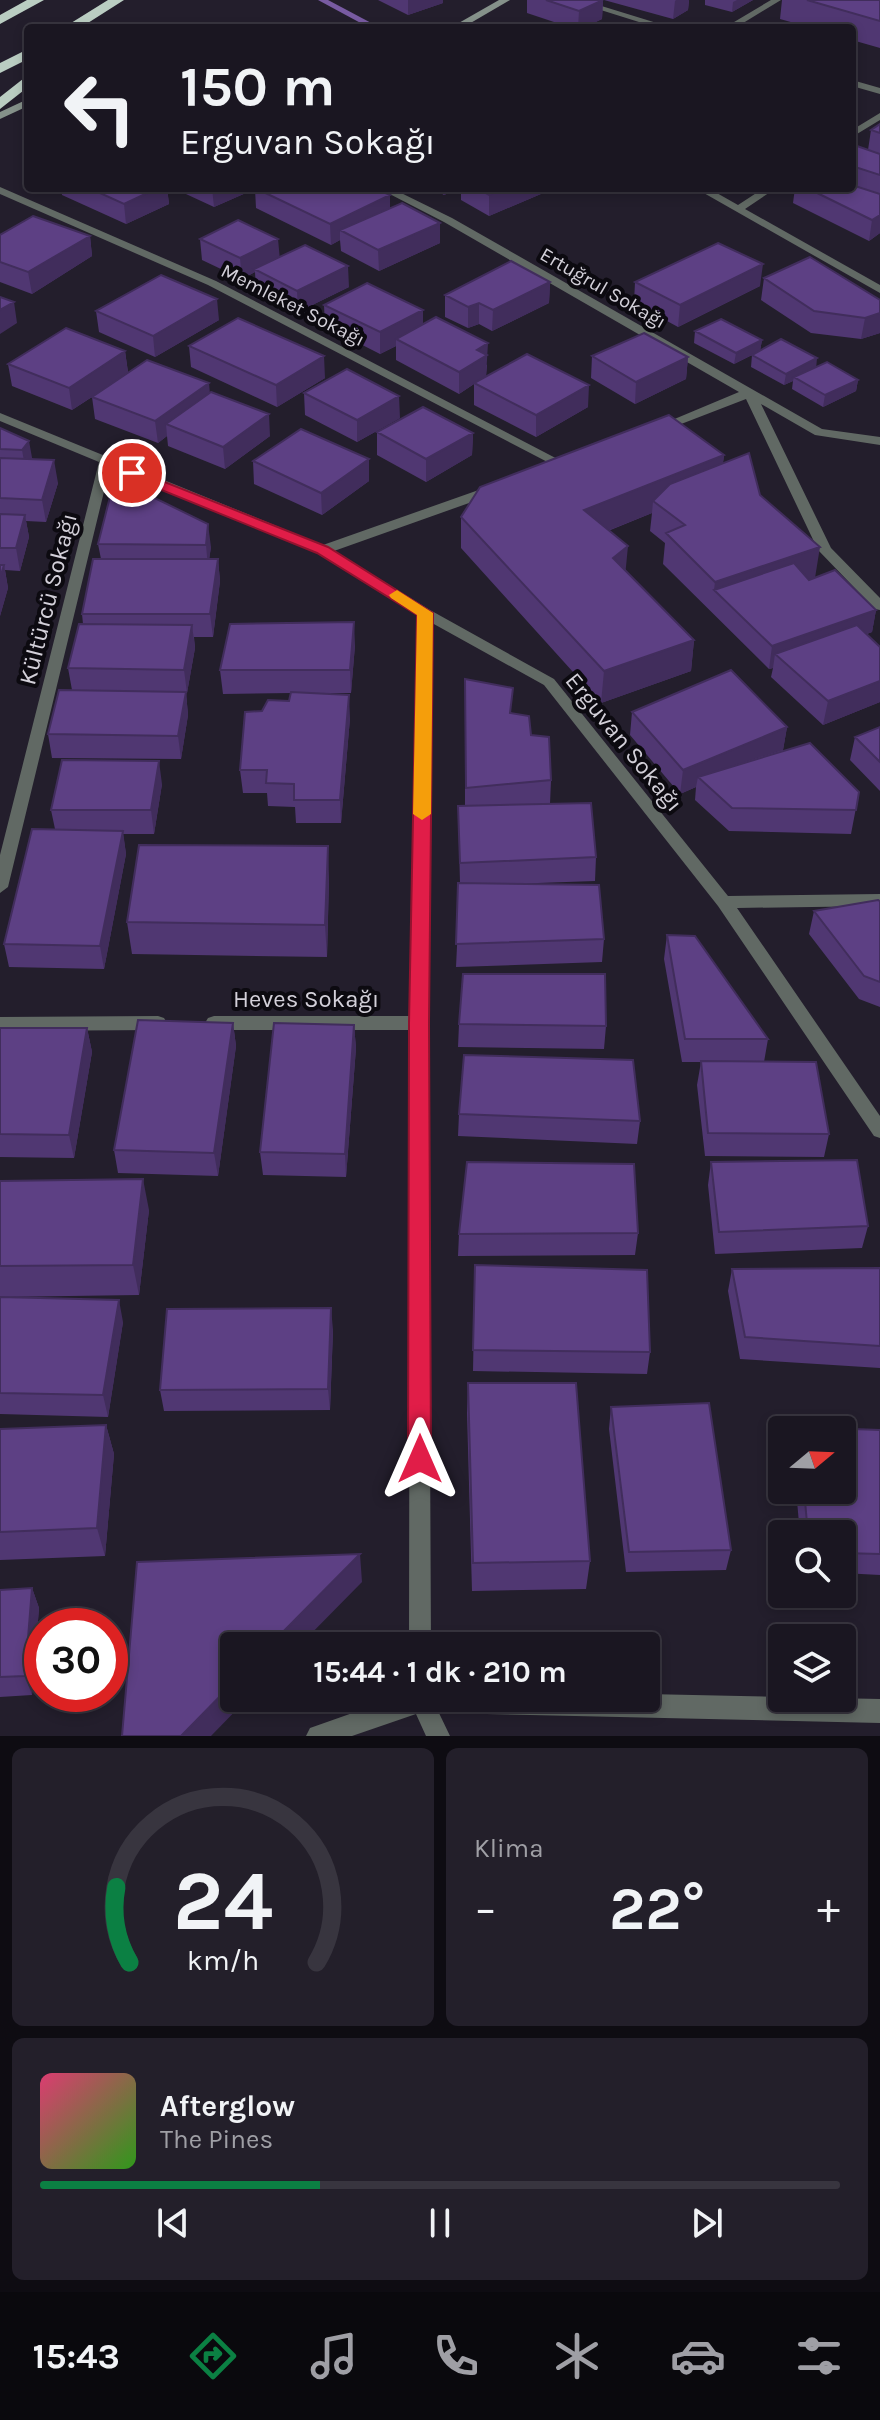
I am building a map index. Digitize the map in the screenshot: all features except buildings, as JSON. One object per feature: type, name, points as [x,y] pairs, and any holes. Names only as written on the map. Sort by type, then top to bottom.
[{"type":"highway","points":[[0,20],[37,0]]},
{"type":"highway","points":[[77,24],[119,0]]},
{"type":"highway","points":[[92,24],[119,0]]},
{"type":"highway","points":[[0,69],[24,55]]},
{"type":"highway","points":[[0,105],[24,83]]},
{"type":"main road","points":[[462,24],[506,0]]},
{"type":"main road","points":[[0,116],[24,104]]},
{"type":"street","points":[[573,0],[654,24]]},
{"type":"street","points":[[736,24],[777,0]]},
{"type":"street","points":[[856,84],[880,91]]},
{"type":"street","points":[[856,131],[880,116]]},
{"type":"street","name":"Memleket Sokağı","points":[[0,190],[212,283],[563,465]]},
{"type":"street","name":"Ertuğrul Sokağı","points":[[391,192],[448,220],[819,432],[880,441]]},
{"type":"street","points":[[707,192],[880,290]]},
{"type":"street","points":[[739,209],[765,192]]},
{"type":"street","points":[[649,432],[749,393],[825,550],[880,606]]},
{"type":"street","name":"Erguvan Sokağı","points":[[0,417],[323,550],[425,613],[549,682],[724,902],[879,1127]]},
{"type":"street","points":[[548,470],[577,459]]},
{"type":"street","name":"Kültürcü Sokağı","points":[[0,887],[105,462]]},
{"type":"street","points":[[323,550],[503,486]]},
{"type":"street","points":[[420,1632],[419,1023],[425,613]]},
{"type":"street","points":[[724,902],[880,900]]},
{"type":"street","points":[[0,1024],[171,1023]]},
{"type":"street","name":"Heves Sokağı","points":[[202,1023],[419,1023]]},
{"type":"street","points":[[660,1705],[880,1711]]},
{"type":"street","points":[[318,1736],[384,1712]]},
{"type":"street","points":[[426,1712],[438,1736]]},
{"type":"waterway","points":[[322,0],[369,24]]},
{"type":"slow traffic","points":[[397,595],[425,613],[422,814]]},
{"type":"route","points":[[132,473],[323,550],[425,613],[419,1023],[420,1459]]}]
